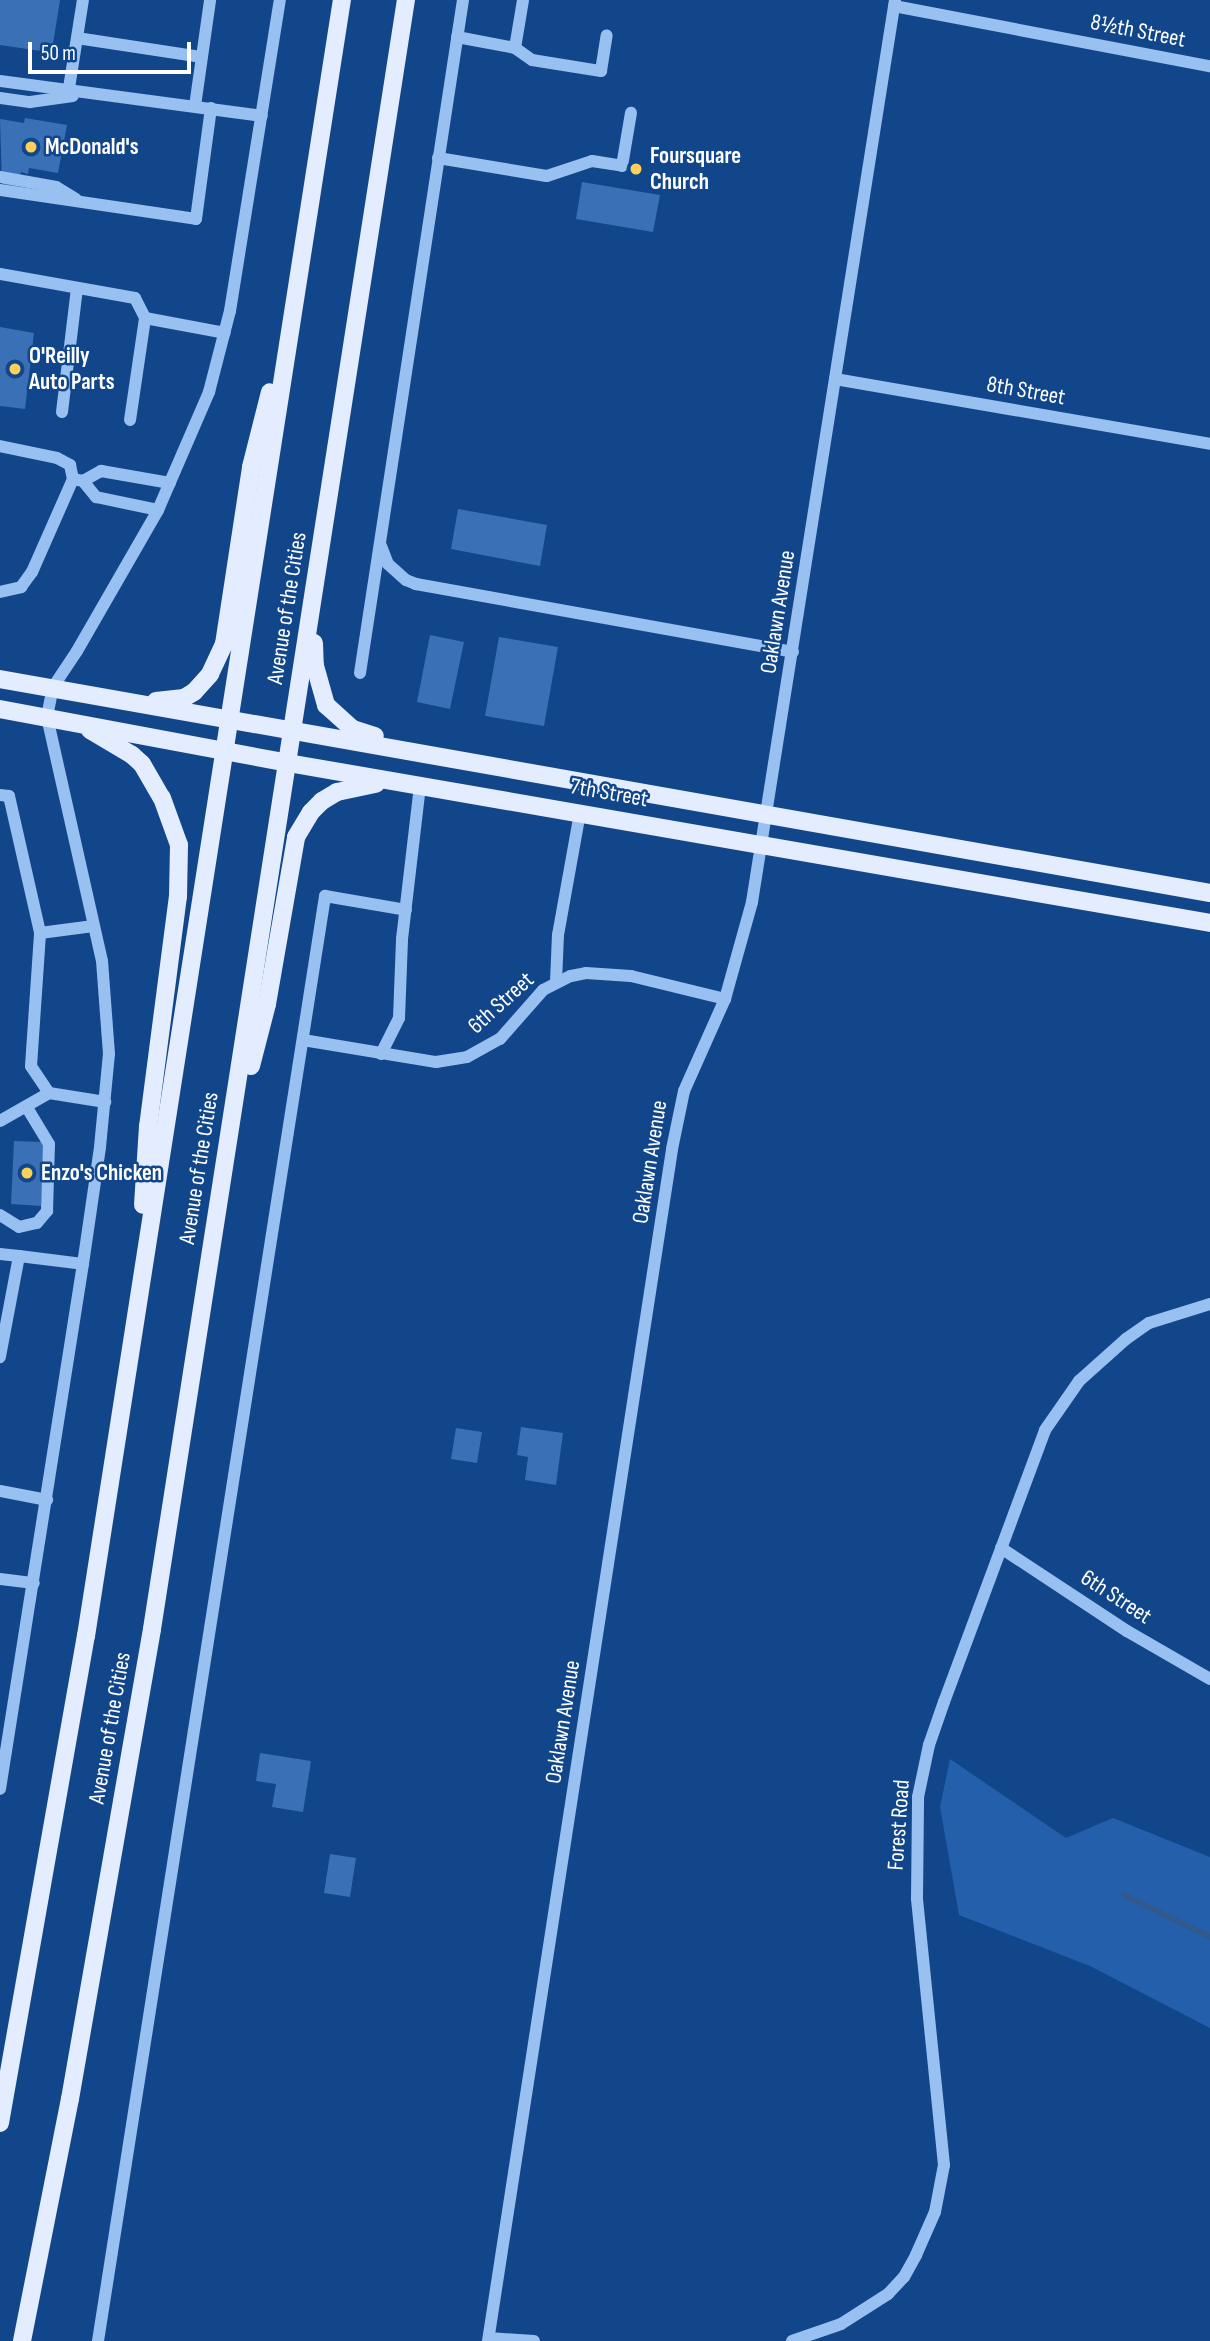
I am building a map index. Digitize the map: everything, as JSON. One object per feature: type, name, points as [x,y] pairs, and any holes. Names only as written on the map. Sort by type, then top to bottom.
[{"type":"main road","name":"Avenue of the Cities","points":[[0,2123],[82,1662],[342,0]]},
{"type":"main road","name":"Avenue of the Cities","points":[[22,2341],[70,2099],[148,1656],[406,0]]},
{"type":"main road","points":[[134,703],[184,698],[194,692],[210,674],[224,644],[251,467],[295,297]]},
{"type":"main road","points":[[313,604],[315,666],[326,705],[332,712],[365,734],[456,759]]},
{"type":"main road","name":"7th Street","points":[[0,679],[1210,893]]},
{"type":"main road","name":"7th Street","points":[[0,709],[288,763],[1210,923]]},
{"type":"main road","points":[[75,721],[132,755],[142,764],[162,798],[179,845],[178,896],[148,1126],[135,1321]]},
{"type":"main road","points":[[226,1157],[267,1004],[296,837],[311,811],[337,792],[395,781]]},
{"type":"street","points":[[69,88],[83,0]]},
{"type":"street","points":[[195,106],[210,0]]},
{"type":"street","points":[[0,1789],[4,1744],[34,1583],[105,1102],[108,1020],[102,961],[47,717],[53,687],[77,652],[158,510],[209,392],[225,333],[280,0]]},
{"type":"street","points":[[360,673],[463,0]]},
{"type":"street","points":[[514,48],[523,0]]},
{"type":"street","name":"8½th Street","points":[[894,3],[1210,66]]},
{"type":"street","name":"Oaklawn Avenue","points":[[488,2340],[671,1149],[690,1073],[725,999],[752,902],[894,3]]},
{"type":"street","points":[[457,37],[514,48],[532,60],[601,71],[607,34]]},
{"type":"street","points":[[77,38],[201,57]]},
{"type":"street","points":[[0,81],[55,89],[69,88],[262,116]]},
{"type":"street","points":[[0,98],[30,102],[97,92]]},
{"type":"street","points":[[0,190],[196,219],[211,108]]},
{"type":"street","points":[[438,158],[547,176],[592,161],[622,166],[631,113]]},
{"type":"street","points":[[0,177],[56,187],[82,203]]},
{"type":"street","points":[[0,274],[135,298],[145,318],[130,420]]},
{"type":"street","points":[[62,412],[78,288]]},
{"type":"street","points":[[145,318],[225,333]]},
{"type":"street","name":"8th Street","points":[[835,379],[1210,444]]},
{"type":"street","points":[[0,446],[57,458],[70,465],[78,480],[96,497],[158,510]]},
{"type":"street","points":[[0,592],[21,587],[32,572],[78,480],[101,471],[170,483]]},
{"type":"street","points":[[381,539],[382,551],[388,565],[406,580],[416,583],[793,652]]},
{"type":"street","points":[[381,1054],[399,1018],[406,910],[420,786]]},
{"type":"street","points":[[0,795],[9,796],[40,933],[31,1066],[49,1093]]},
{"type":"street","points":[[556,982],[558,935],[580,813]]},
{"type":"street","points":[[98,2341],[325,896],[406,910]]},
{"type":"street","points":[[40,933],[94,926]]},
{"type":"street","name":"6th Street","points":[[303,1040],[436,1062],[467,1057],[500,1039],[530,1002],[556,982],[586,973],[632,976],[725,999]]},
{"type":"street","points":[[0,1121],[49,1093],[105,1102]]},
{"type":"street","points":[[0,1215],[19,1227],[37,1223],[47,1211],[49,1144],[26,1106]]},
{"type":"street","points":[[0,1254],[83,1264]]},
{"type":"street","points":[[0,1357],[19,1256]]},
{"type":"street","name":"Forest Road","points":[[792,2341],[841,2324],[888,2294],[904,2277],[934,2212],[944,2165],[917,1899],[918,1797],[929,1745],[1045,1430],[1079,1381],[1102,1357],[1149,1323],[1210,1304]]},
{"type":"street","points":[[0,1491],[47,1500]]},
{"type":"street","name":"6th Street","points":[[1001,1548],[1127,1631],[1210,1679]]},
{"type":"street","points":[[0,1579],[34,1583]]},
{"type":"street","points":[[488,2340],[534,2341]]},
{"type":"shaded area","points":[[950,1759],[1066,1838],[1113,1818],[1210,1857],[1210,2028],[1090,1966],[959,1915],[940,1807]]},
{"type":"building","points":[[0,0],[60,0],[53,44],[43,42],[41,51],[0,45]]},
{"type":"building","name":"McDonald's","points":[[25,118],[67,125],[58,173],[29,168],[28,174],[21,172],[18,187],[2,184],[0,119],[24,123]]},
{"type":"building","points":[[582,182],[660,195],[653,232],[576,219]]},
{"type":"building","name":"O'Reilly Auto Parts","points":[[0,327],[34,333],[25,409],[0,406]]},
{"type":"building","points":[[458,509],[547,525],[540,566],[451,549]]},
{"type":"building","points":[[430,635],[464,642],[450,709],[417,702]]},
{"type":"building","points":[[499,637],[558,647],[544,726],[485,716]]},
{"type":"building","name":"Enzo's Chicken","points":[[14,1141],[44,1142],[41,1206],[11,1204]]},
{"type":"building","points":[[521,1427],[563,1433],[556,1485],[525,1480],[528,1457],[517,1455]]},
{"type":"building","points":[[456,1428],[482,1432],[477,1463],[451,1459]]},
{"type":"building","points":[[260,1753],[311,1761],[303,1812],[272,1807],[276,1784],[256,1781]]},
{"type":"building","points":[[330,1854],[356,1858],[350,1897],[324,1893]]},
{"type":"waterway","points":[[1124,1895],[1210,1937]]},
{"type":"place","name":"McDonald's","points":[[31,147]]},
{"type":"place","name":"Foursquare Church","points":[[636,169]]},
{"type":"place","name":"O'Reilly Auto Parts","points":[[15,369]]},
{"type":"place","name":"Enzo's Chicken","points":[[27,1173]]}]
